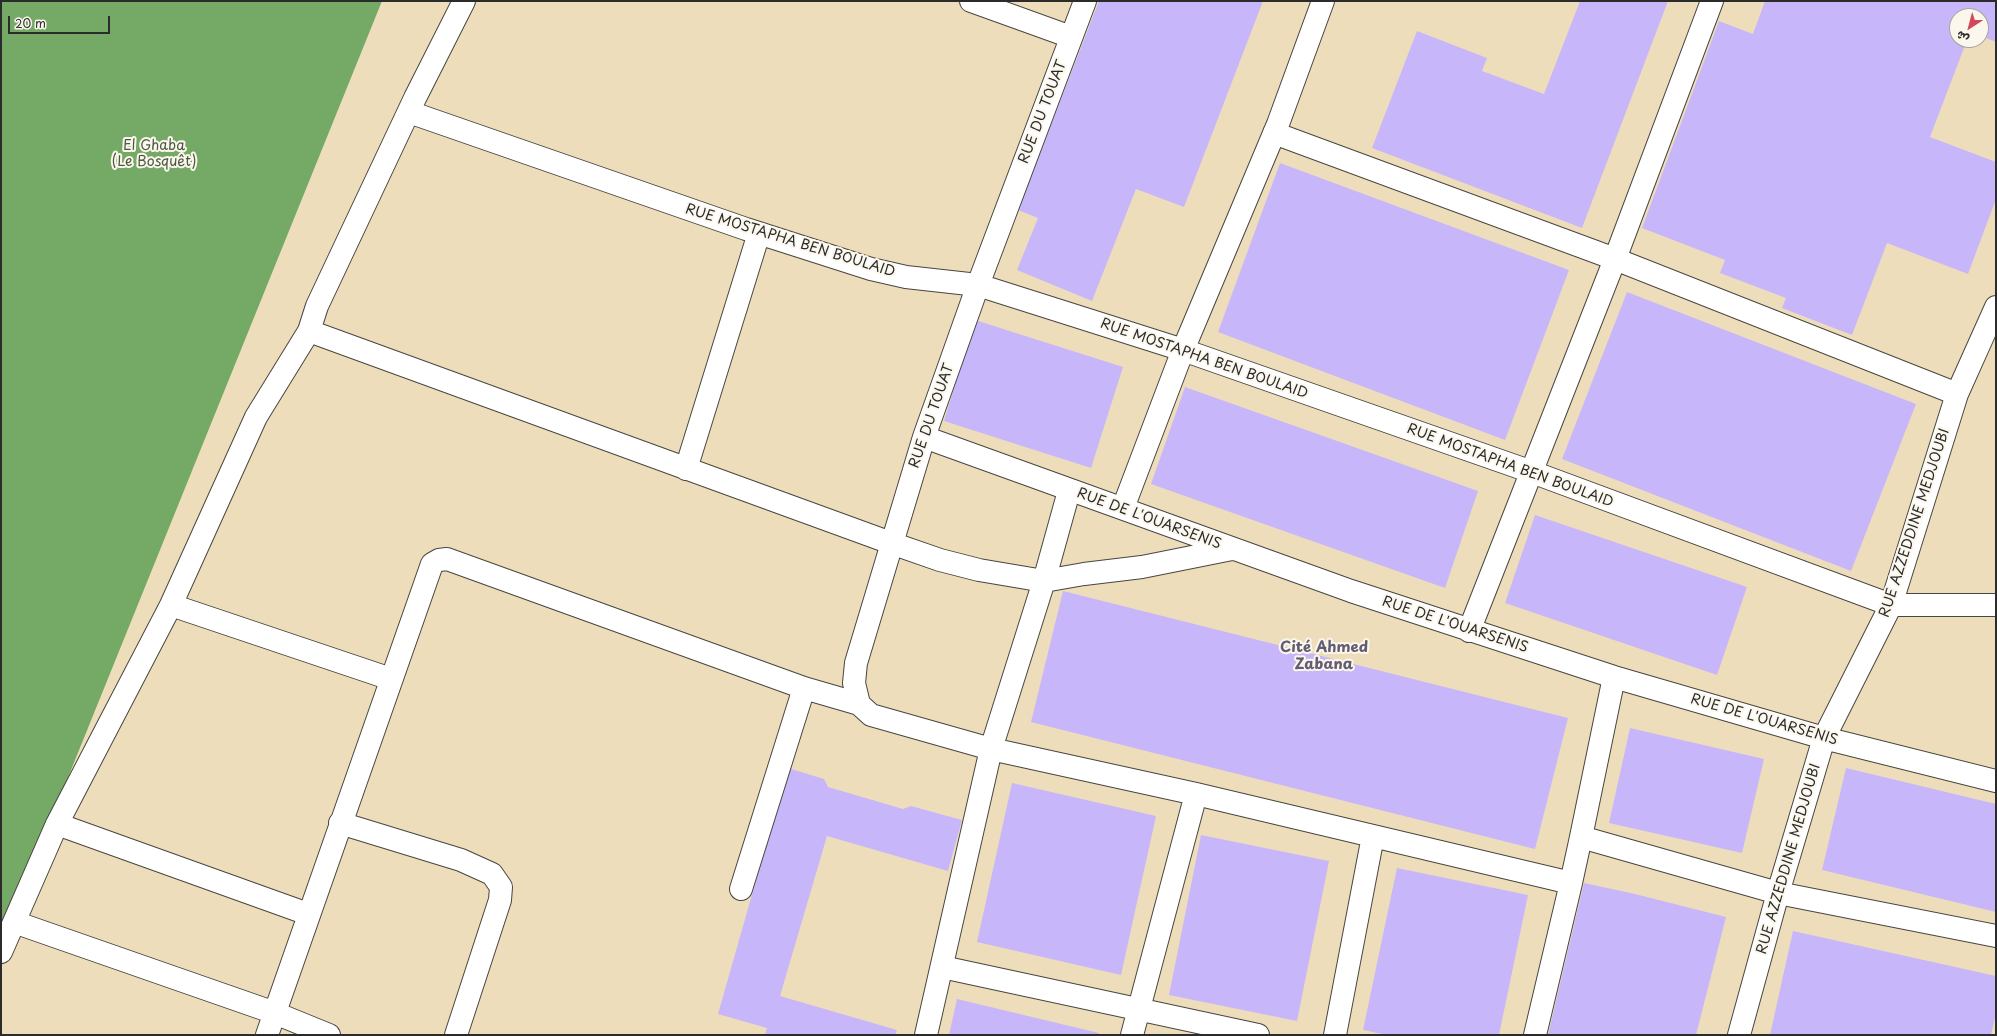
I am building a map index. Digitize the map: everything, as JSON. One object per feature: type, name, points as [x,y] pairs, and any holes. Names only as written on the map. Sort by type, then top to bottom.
[{"type":"street","points":[[1,952],[57,824],[171,605],[256,417],[310,331],[317,306],[409,112],[464,1]]},
{"type":"street","points":[[971,1],[1071,37]]},
{"type":"street","name":"RUE DU TOUAT","points":[[859,704],[854,683],[856,663],[891,543],[924,438],[978,285],[1085,1]]},
{"type":"street","points":[[1123,508],[1183,350],[1274,133],[1323,1]]},
{"type":"street","points":[[1469,631],[1615,259],[1712,1]]},
{"type":"street","name":"RUE MOSTAPHA BEN BOULAID","points":[[409,112],[759,233],[871,269],[899,275],[978,285],[1183,350],[1532,472],[1891,605],[1996,605]]},
{"type":"street","points":[[1274,133],[1615,259],[1958,394]]},
{"type":"street","points":[[686,469],[759,233]]},
{"type":"street","name":"RUE AZZEDDINE MEDJOUBI","points":[[1739,1035],[1778,894],[1824,738],[1891,605],[1958,394],[1996,307]]},
{"type":"street","points":[[310,331],[891,543],[940,560],[979,570],[1044,581],[1084,574],[1142,567],[1232,549]]},
{"type":"street","name":"RUE DE L'OUARSENIS","points":[[924,438],[1069,491],[1123,508],[1232,549],[1469,631],[1614,677],[1824,738],[1996,781]]},
{"type":"street","points":[[926,1035],[992,749],[1044,581],[1069,491]]},
{"type":"street","points":[[267,1035],[308,914],[432,564],[439,560],[447,559],[804,688],[859,704],[870,715],[992,749],[1196,794],[1571,883]]},
{"type":"street","points":[[171,605],[391,679]]},
{"type":"street","points":[[1535,1035],[1571,883],[1614,677]]},
{"type":"street","points":[[741,889],[804,688]]},
{"type":"street","points":[[1132,1035],[1196,794]]},
{"type":"street","points":[[340,823],[461,860],[492,874],[501,887],[500,900],[456,1035]]},
{"type":"street","points":[[57,824],[308,914]]},
{"type":"street","points":[[1335,1035],[1373,836]]},
{"type":"street","points":[[1581,837],[1778,894],[1996,936]]},
{"type":"street","points":[[14,922],[275,1013],[329,1035]]},
{"type":"street","points":[[942,967],[1258,1035]]},
{"type":"green space","name":"El Ghaba (Le Bosquêt)","points":[[1,1],[382,1],[1,943]]},
{"type":"building","points":[[1099,1],[1263,1],[1184,207],[1136,189],[1092,301],[1017,270],[1038,218],[1018,210]]},
{"type":"building","points":[[1580,1],[1668,1],[1582,228],[1372,148],[1417,31],[1487,58],[1482,71],[1544,94]]},
{"type":"building","points":[[1765,1],[1996,1],[1996,42],[1989,39],[1989,8],[1949,8],[1949,48],[1964,48],[1930,137],[1996,162],[1996,199],[1968,274],[1887,243],[1852,335],[1782,308],[1786,298],[1720,273],[1725,260],[1642,228],[1719,21],[1753,34]]},
{"type":"building","points":[[1280,163],[1569,270],[1505,440],[1218,332]]},
{"type":"building","points":[[1627,292],[1916,404],[1851,571],[1562,459]]},
{"type":"building","points":[[975,320],[1123,367],[1091,468],[944,421]]},
{"type":"building","points":[[1185,387],[1478,491],[1445,588],[1151,484]]},
{"type":"building","points":[[1535,515],[1747,587],[1717,675],[1505,603]]},
{"type":"building","points":[[1063,591],[1568,718],[1535,849],[1031,722]]},
{"type":"building","points":[[1630,728],[1764,759],[1742,853],[1609,823]]},
{"type":"building","points":[[788,768],[824,779],[828,787],[903,809],[911,806],[962,820],[948,871],[827,836],[780,996],[897,1030],[895,1035],[765,1035],[767,1028],[718,1014]]},
{"type":"building","points":[[1846,768],[1996,804],[1996,912],[1822,870]]},
{"type":"building","points":[[1012,783],[1156,816],[1121,975],[977,942]]},
{"type":"building","points":[[1201,835],[1329,861],[1297,1021],[1169,995]]},
{"type":"building","points":[[1397,868],[1528,895],[1499,1035],[1387,1035],[1363,1030]]},
{"type":"building","points":[[1584,883],[1726,917],[1696,1035],[1548,1035]]},
{"type":"building","points":[[1793,931],[1996,976],[1996,1013],[1991,1035],[1770,1035]]},
{"type":"building","points":[[957,999],[1099,1033],[1098,1035],[949,1035]]},
{"type":"district","name":"Cité Ahmed Zabana","points":[[1324,656]]}]
